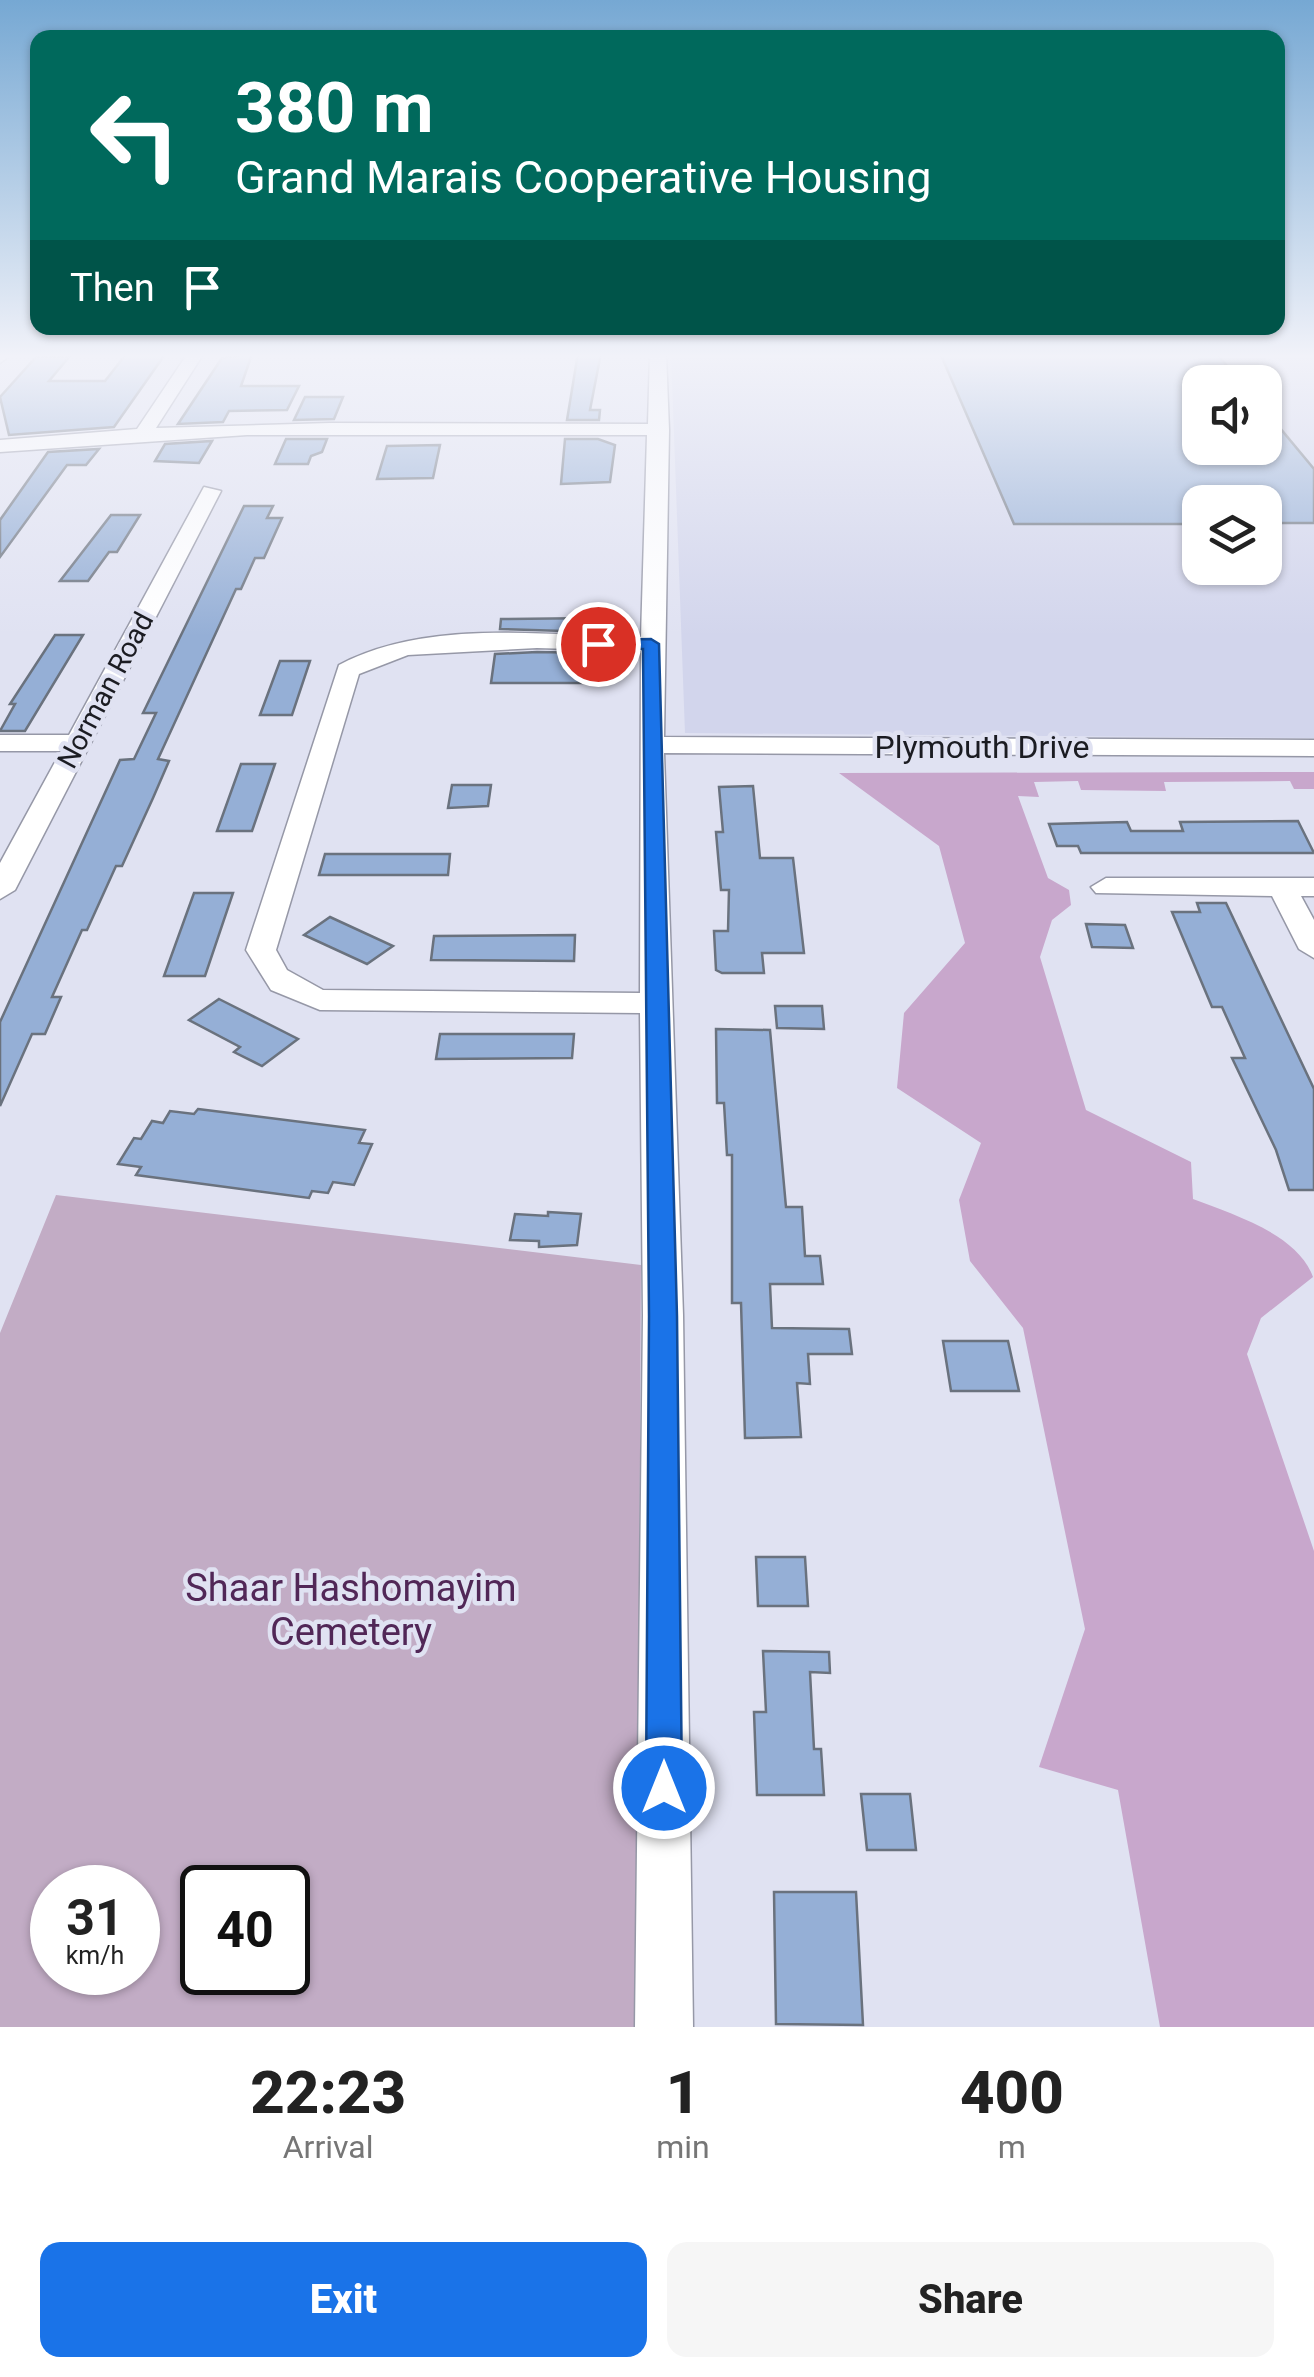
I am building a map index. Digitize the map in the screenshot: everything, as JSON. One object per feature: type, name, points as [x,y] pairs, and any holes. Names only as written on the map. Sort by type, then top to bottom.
[{"type":"street","points":[[659,448],[651,746],[663,1316],[664,2027]]},
{"type":"street","name":"Norman Road","points":[[0,890],[211,491]]},
{"type":"street","points":[[651,644],[418,645],[362,659],[348,670],[261,950],[268,971],[289,989],[320,1000],[656,1003]]},
{"type":"street","points":[[0,743],[78,743]]},
{"type":"street","name":"Plymouth Drive","points":[[651,746],[1314,748]]},
{"type":"street","points":[[1106,887],[1314,887]]},
{"type":"street","points":[[1282,887],[1314,948]]},
{"type":"shaded area","points":[[674,448],[1182,448],[1182,465],[1282,465],[1282,448],[1314,448],[1314,738],[685,733]]},
{"type":"shaded area","points":[[1314,772],[1314,789],[1294,789],[1290,781],[1164,782],[1166,791],[1081,790],[1078,781],[1034,782],[1039,797],[1018,796],[1048,878],[1069,890],[1071,905],[1052,920],[1040,957],[1086,1110],[1191,1162],[1193,1199],[1279,1237],[1305,1262],[1313,1277],[1261,1318],[1247,1354],[1314,1551],[1314,2027],[1160,2027],[1118,1790],[1039,1767],[1085,1629],[1023,1328],[970,1261],[959,1200],[981,1143],[897,1088],[904,1013],[965,943],[939,846],[839,773]]},
{"type":"green space","name":"Shaar Hashomayim Cemetery","points":[[56,1195],[641,1265],[637,2027],[0,2027],[0,1333]]},
{"type":"building","points":[[163,448],[208,448],[199,463],[155,461]]},
{"type":"building","points":[[282,448],[324,448],[311,456],[308,464],[275,464]]},
{"type":"building","points":[[387,448],[439,448],[433,478],[377,479]]},
{"type":"building","points":[[564,448],[615,448],[610,482],[561,484]]},
{"type":"building","points":[[981,448],[1182,448],[1182,465],[1282,465],[1282,448],[1296,448],[1314,469],[1314,523],[1282,523],[1282,485],[1182,485],[1182,524],[1014,524]]},
{"type":"building","points":[[99,449],[86,465],[67,465],[0,557],[0,520],[48,452]]},
{"type":"building","points":[[244,506],[273,506],[267,518],[282,518],[264,558],[255,558],[241,589],[236,589],[158,759],[169,761],[122,866],[116,866],[87,930],[82,930],[52,997],[61,997],[45,1034],[32,1034],[0,1106],[0,1022],[120,760],[134,759],[156,713],[143,713]]},
{"type":"building","points":[[111,515],[140,515],[117,552],[109,552],[88,581],[60,581]]},
{"type":"building","points":[[595,618],[595,632],[500,629],[501,619]]},
{"type":"building","points":[[55,635],[83,635],[25,731],[0,731],[15,704],[10,704]]},
{"type":"building","points":[[593,653],[592,683],[491,683],[495,654]]},
{"type":"building","points":[[280,661],[310,661],[292,715],[260,715]]},
{"type":"building","points":[[241,764],[275,764],[252,831],[217,831]]},
{"type":"building","points":[[452,785],[491,785],[488,806],[448,808]]},
{"type":"building","points":[[753,786],[760,858],[793,858],[804,953],[762,953],[764,973],[722,973],[716,970],[714,931],[728,931],[729,890],[721,890],[716,832],[723,832],[719,787]]},
{"type":"building","points":[[1298,821],[1314,853],[1081,853],[1078,846],[1057,846],[1049,824],[1127,822],[1131,831],[1183,831],[1180,822]]},
{"type":"building","points":[[325,854],[450,854],[448,875],[319,875]]},
{"type":"building","points":[[194,893],[233,893],[205,976],[164,976]]},
{"type":"building","points":[[1197,903],[1226,903],[1314,1089],[1314,1190],[1289,1190],[1276,1150],[1232,1058],[1245,1058],[1222,1007],[1212,1007],[1172,912],[1200,912]]},
{"type":"building","points":[[330,917],[393,946],[367,964],[304,935]]},
{"type":"building","points":[[1086,924],[1125,925],[1133,948],[1092,947]]},
{"type":"building","points":[[575,935],[574,961],[431,960],[434,936]]},
{"type":"building","points":[[219,999],[298,1039],[262,1066],[234,1052],[240,1047],[189,1020]]},
{"type":"building","points":[[775,1006],[822,1006],[824,1029],[777,1028]]},
{"type":"building","points":[[716,1029],[770,1030],[786,1207],[802,1207],[805,1256],[820,1256],[823,1284],[770,1284],[772,1328],[849,1329],[852,1354],[808,1354],[810,1384],[797,1383],[801,1437],[745,1438],[741,1303],[732,1303],[732,1155],[727,1155],[724,1103],[717,1103]]},
{"type":"building","points":[[440,1034],[574,1034],[572,1058],[436,1059]]},
{"type":"building","points":[[198,1109],[365,1130],[359,1143],[372,1144],[354,1185],[333,1182],[328,1193],[312,1191],[309,1198],[136,1175],[141,1167],[118,1164],[134,1138],[141,1139],[152,1121],[163,1123],[170,1111],[194,1114]]},
{"type":"building","points":[[548,1212],[581,1214],[577,1245],[539,1247],[539,1241],[510,1240],[515,1214],[548,1216]]},
{"type":"building","points":[[943,1341],[1008,1341],[1019,1391],[951,1391]]},
{"type":"building","points":[[756,1557],[805,1557],[808,1606],[758,1606]]},
{"type":"building","points":[[763,1651],[829,1652],[830,1673],[810,1672],[814,1749],[821,1749],[824,1795],[757,1795],[754,1712],[766,1712]]},
{"type":"building","points":[[861,1794],[910,1794],[916,1850],[867,1850]]},
{"type":"building","points":[[774,1892],[856,1892],[863,2025],[776,2024]]},
{"type":"route","points":[[598,644],[651,644],[663,1316],[664,1788]]}]
